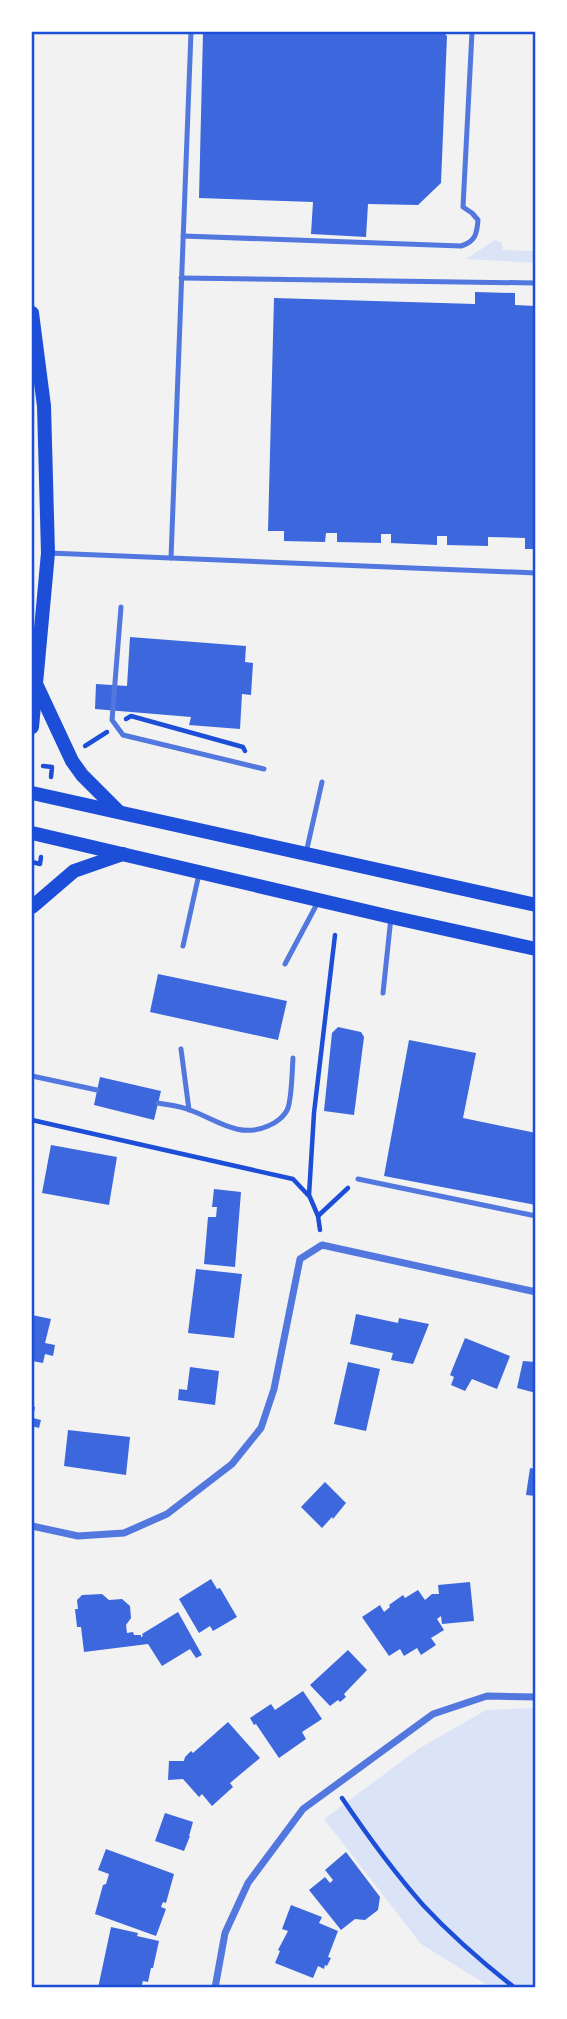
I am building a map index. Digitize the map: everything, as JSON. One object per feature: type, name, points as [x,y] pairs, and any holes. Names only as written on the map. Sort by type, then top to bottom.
[{"type":"main road","points":[[32,313],[44,406],[48,553],[32,727]]},
{"type":"main road","points":[[36,684],[72,761],[82,775],[119,812]]},
{"type":"main road","points":[[32,793],[536,905]]},
{"type":"main road","points":[[32,833],[391,918],[536,949]]},
{"type":"main road","points":[[32,907],[74,871],[124,854]]},
{"type":"street","points":[[32,1526],[78,1536],[124,1532],[167,1514],[232,1464],[261,1428],[274,1390],[300,1259],[322,1245],[536,1292]]},
{"type":"street","points":[[215,1987],[225,1933],[247,1884],[303,1809],[433,1714],[487,1696],[536,1697]]},
{"type":"lane","points":[[170,558],[191,32]]},
{"type":"lane","points":[[183,236],[461,246],[468,244],[476,236],[478,220],[463,206],[472,32]]},
{"type":"lane","points":[[181,278],[536,282]]},
{"type":"lane","points":[[48,553],[536,573]]},
{"type":"lane","points":[[121,607],[112,720],[123,735],[264,769]]},
{"type":"lane","points":[[306,853],[322,782]]},
{"type":"lane","points":[[183,946],[200,872]]},
{"type":"lane","points":[[285,964],[319,900]]},
{"type":"lane","points":[[383,993],[391,918]]},
{"type":"lane","points":[[181,1049],[190,1110]]},
{"type":"lane","points":[[158,1103],[190,1110],[231,1129],[259,1130],[273,1124],[288,1107],[293,1058]]},
{"type":"lane","points":[[32,1076],[97,1090]]},
{"type":"lane","points":[[358,1179],[536,1216]]},
{"type":"path","points":[[43,766],[52,767],[51,777]]},
{"type":"path","points":[[32,862],[40,864],[41,857]]},
{"type":"path","points":[[309,1195],[314,1113],[335,934]]},
{"type":"path","points":[[32,1120],[293,1179],[309,1195],[318,1216],[322,1245]]},
{"type":"path","points":[[318,1216],[358,1179]]},
{"type":"path","points":[[333,1786],[360,1825],[424,1905],[487,1966],[515,1987]]},
{"type":"shaded area","points":[[495,240],[502,243],[503,250],[535,251],[535,263],[466,259]]},
{"type":"shaded area","points":[[535,1708],[535,1987],[490,1987],[421,1944],[324,1819],[418,1749],[486,1710]]},
{"type":"building","points":[[203,32],[443,32],[447,36],[441,183],[418,205],[368,204],[366,237],[311,234],[313,202],[199,198]]},
{"type":"building","points":[[475,292],[515,293],[515,305],[536,306],[536,549],[525,549],[525,538],[488,537],[488,546],[447,545],[447,536],[437,536],[437,545],[391,543],[391,534],[381,534],[381,543],[337,542],[337,533],[326,533],[325,542],[284,541],[284,531],[268,531],[274,298],[475,304]]},
{"type":"building","points":[[130,637],[246,646],[245,662],[253,663],[251,695],[242,694],[240,729],[189,725],[191,717],[95,709],[96,684],[127,686]]},
{"type":"building","points":[[158,974],[287,1001],[278,1040],[150,1012]]},
{"type":"building","points":[[338,1027],[361,1032],[364,1037],[354,1115],[324,1111],[332,1033]]},
{"type":"building","points":[[409,1040],[476,1053],[463,1118],[536,1133],[536,1205],[384,1176]]},
{"type":"building","points":[[100,1077],[161,1091],[154,1120],[94,1105]]},
{"type":"building","points":[[51,1145],[117,1157],[109,1205],[42,1193]]},
{"type":"building","points":[[214,1189],[241,1192],[235,1267],[204,1264],[208,1217],[216,1217],[217,1207],[212,1207]]},
{"type":"building","points":[[196,1269],[242,1274],[234,1338],[188,1333]]},
{"type":"building","points":[[356,1314],[398,1323],[399,1318],[429,1324],[413,1364],[391,1360],[393,1353],[350,1344]]},
{"type":"building","points":[[32,1315],[51,1319],[45,1343],[55,1345],[53,1356],[45,1354],[43,1363],[32,1361]]},
{"type":"building","points":[[465,1338],[510,1356],[497,1389],[472,1379],[465,1391],[451,1385],[454,1377],[450,1375]]},
{"type":"building","points":[[523,1361],[536,1362],[536,1393],[517,1388]]},
{"type":"building","points":[[348,1362],[380,1369],[366,1431],[334,1424]]},
{"type":"building","points":[[190,1367],[219,1371],[215,1405],[178,1400],[179,1389],[187,1390]]},
{"type":"building","points":[[32,1406],[35,1407],[33,1418],[41,1420],[39,1428],[32,1426]]},
{"type":"building","points":[[68,1430],[130,1437],[126,1475],[64,1466]]},
{"type":"building","points":[[530,1468],[536,1469],[536,1496],[526,1495]]},
{"type":"building","points":[[325,1482],[346,1503],[322,1528],[301,1507]]},
{"type":"building","points":[[211,1579],[217,1589],[220,1588],[237,1617],[213,1631],[210,1626],[199,1633],[179,1599]]},
{"type":"building","points":[[470,1582],[474,1621],[442,1624],[441,1616],[437,1619],[444,1630],[431,1638],[436,1645],[421,1655],[417,1648],[404,1656],[400,1649],[389,1656],[362,1617],[380,1605],[384,1612],[403,1595],[405,1598],[418,1590],[425,1600],[432,1594],[439,1594],[438,1585]]},
{"type":"building","points":[[102,1594],[109,1600],[122,1599],[130,1606],[131,1618],[126,1625],[127,1633],[133,1632],[141,1637],[178,1612],[202,1655],[196,1658],[190,1649],[162,1666],[148,1644],[84,1652],[81,1627],[77,1627],[77,1600],[82,1595]]},
{"type":"building","points":[[348,1650],[367,1670],[344,1694],[346,1697],[330,1706],[310,1685]]},
{"type":"building","points":[[303,1691],[322,1719],[302,1732],[306,1739],[279,1758],[250,1718],[271,1704],[275,1710]]},
{"type":"building","points":[[228,1722],[260,1758],[230,1783],[233,1787],[212,1806],[202,1794],[199,1797],[183,1779],[168,1780],[169,1761],[184,1761],[191,1751],[193,1753]]},
{"type":"building","points":[[165,1813],[193,1822],[184,1851],[155,1841]]},
{"type":"building","points":[[106,1849],[174,1874],[166,1903],[163,1902],[161,1907],[166,1909],[156,1936],[95,1914],[109,1874],[98,1870]]},
{"type":"building","points":[[346,1852],[380,1897],[378,1910],[365,1920],[355,1919],[341,1930],[309,1890],[325,1877],[330,1883],[333,1880],[325,1870]]},
{"type":"building","points":[[291,1905],[322,1917],[319,1923],[338,1931],[327,1966],[325,1965],[324,1969],[318,1966],[313,1978],[275,1963],[280,1951],[278,1950],[288,1931],[282,1929]]},
{"type":"building","points":[[111,1927],[159,1941],[148,1982],[143,1981],[141,1988],[98,1988]]}]
